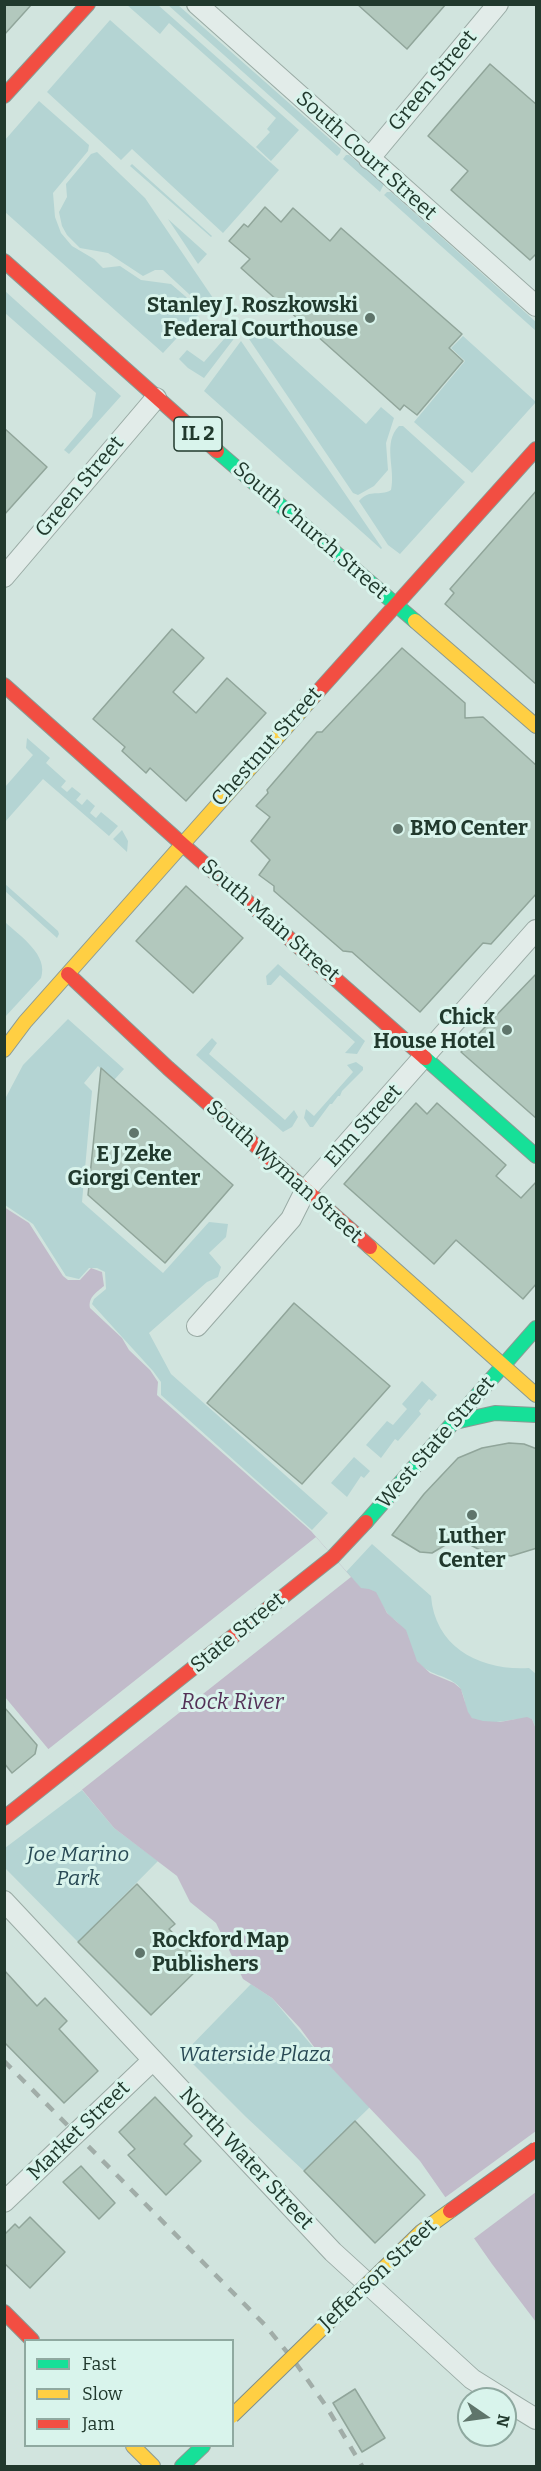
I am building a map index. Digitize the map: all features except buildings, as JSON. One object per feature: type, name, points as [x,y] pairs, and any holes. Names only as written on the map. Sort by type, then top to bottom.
[{"type":"main road","points":[[4,96],[88,4]]},
{"type":"main road","name":"South Church Street","points":[[4,261],[156,398],[537,726]]},
{"type":"main road","name":"Chestnut Street","points":[[4,1050],[25,1022],[394,604],[537,450]]},
{"type":"main road","name":"South Main Street","points":[[4,685],[537,1156]]},
{"type":"main road","name":"South Wyman Street","points":[[68,974],[168,1068],[537,1395]]},
{"type":"main road","name":"West State Street","points":[[333,1557],[537,1328]]},
{"type":"main road","points":[[455,1422],[483,1413],[500,1411],[537,1415]]},
{"type":"main road","name":"State Street","points":[[4,1818],[58,1778],[333,1557]]},
{"type":"main road","name":"Jefferson Street","points":[[234,2414],[421,2232],[537,2149]]},
{"type":"main road","points":[[4,2312],[31,2339]]},
{"type":"main road","points":[[135,2447],[153,2466]]},
{"type":"main road","points":[[183,2466],[201,2447]]},
{"type":"street","name":"South Court Street","points":[[197,4],[537,306]]},
{"type":"street","name":"Green Street","points":[[369,159],[498,4]]},
{"type":"street","name":"Green Street","points":[[4,577],[156,398]]},
{"type":"street","name":"Elm Street","points":[[197,1326],[291,1219],[306,1191],[537,930]]},
{"type":"street","name":"North Water Street","points":[[4,1901],[333,2252],[472,2379],[485,2387]]},
{"type":"street","name":"Market Street","points":[[4,2202],[153,2060]]},
{"type":"street","name":"North Water Street","points":[[517,2407],[537,2420]]},
{"type":"green space","points":[[127,5],[158,5],[299,130],[271,161],[256,147],[270,132],[267,129],[276,118],[169,23],[160,34]]},
{"type":"green space","points":[[168,5],[178,5],[341,149],[340,153],[337,156]]},
{"type":"green space","points":[[110,20],[279,170],[223,233],[132,149],[121,160],[47,92]]},
{"type":"green space","points":[[39,101],[89,145],[88,151],[53,193],[55,217],[61,233],[72,246],[94,259],[103,268],[120,266],[141,280],[171,284],[199,308],[199,314],[163,353],[5,212],[5,140]]},
{"type":"green space","points":[[97,152],[145,198],[213,298],[206,305],[202,306],[163,270],[155,270],[143,276],[108,253],[80,248],[67,235],[59,212],[67,197],[66,184],[91,154]]},
{"type":"green space","points":[[349,155],[384,184],[380,192],[343,159]]},
{"type":"green space","points":[[132,164],[212,236],[130,166]]},
{"type":"green space","points":[[391,192],[536,322],[536,331],[384,195]]},
{"type":"green space","points":[[168,219],[207,254],[198,264]]},
{"type":"green space","points":[[5,291],[121,396],[69,454],[64,450],[92,417],[96,393],[5,313]]},
{"type":"green space","points":[[256,325],[366,424],[381,407],[394,418],[386,443],[388,470],[374,486],[358,495],[353,493],[247,336]]},
{"type":"green space","points":[[231,331],[236,336],[204,378],[179,359],[187,350],[204,362]]},
{"type":"green space","points":[[463,336],[536,402],[472,473],[414,422],[465,361],[451,348]]},
{"type":"green space","points":[[241,341],[382,548],[381,549],[204,391]]},
{"type":"green space","points":[[399,426],[403,426],[465,482],[400,554],[388,545],[359,501],[367,495],[391,490],[391,440]]},
{"type":"green space","points":[[27,738],[50,758],[46,763],[66,781],[61,787],[67,792],[72,787],[81,794],[76,800],[82,805],[87,799],[95,806],[90,813],[96,818],[101,812],[118,826],[109,836],[43,779],[5,822],[5,787],[33,755],[26,748]]},
{"type":"green space","points":[[122,830],[128,841],[127,852],[113,839]]},
{"type":"green space","points":[[5,884],[58,931],[57,938],[5,891]]},
{"type":"green space","points":[[5,922],[32,947],[41,962],[42,970],[41,978],[5,1017]]},
{"type":"green space","points":[[278,964],[365,1041],[357,1054],[345,1053],[355,1042],[280,975],[271,985],[267,985],[266,976]]},
{"type":"green space","points":[[68,1019],[124,1069],[114,1080],[98,1066],[84,1083],[92,1091],[82,1202],[163,1273],[209,1222],[228,1224],[226,1237],[209,1253],[221,1267],[218,1277],[207,1282],[149,1333],[171,1374],[328,1513],[312,1530],[161,1395],[161,1382],[153,1371],[92,1304],[94,1299],[106,1289],[105,1272],[97,1268],[89,1268],[79,1279],[66,1276],[33,1224],[5,1205],[5,1099],[23,1065]]},
{"type":"green space","points":[[212,1038],[217,1043],[209,1054],[285,1120],[294,1110],[298,1117],[292,1127],[283,1132],[196,1055]]},
{"type":"green space","points":[[356,1062],[363,1067],[363,1070],[330,1104],[313,1127],[310,1127],[304,1118],[306,1109],[314,1116],[353,1072],[347,1065]]},
{"type":"green space","points":[[422,1381],[437,1395],[432,1401],[429,1399],[419,1411],[421,1414],[398,1441],[395,1439],[381,1458],[366,1445],[387,1421],[393,1425],[407,1409],[402,1404]]},
{"type":"green space","points":[[354,1457],[370,1471],[364,1478],[361,1476],[347,1497],[331,1483]]},
{"type":"green space","points":[[372,1544],[431,1596],[434,1614],[441,1630],[463,1653],[494,1665],[529,1668],[536,1674],[536,1729],[532,1719],[486,1722],[472,1718],[456,1683],[425,1669],[420,1664],[401,1628],[387,1613],[377,1596],[367,1589],[361,1589],[346,1572]]},
{"type":"green space","name":"Joe Marino Park","points":[[82,1790],[114,1828],[158,1861],[78,1942],[5,1868],[5,1848]]},
{"type":"green space","name":"Waterside Plaza","points":[[251,1984],[272,1998],[323,2059],[370,2107],[304,2171],[183,2054]]},
{"type":"water","name":"Rock River","points":[[4,1207],[29,1223],[63,1276],[68,1280],[80,1280],[91,1268],[102,1272],[104,1286],[92,1298],[90,1308],[122,1338],[129,1350],[150,1370],[158,1382],[157,1395],[311,1531],[361,1588],[376,1592],[387,1613],[406,1630],[417,1661],[430,1673],[454,1683],[461,1689],[472,1718],[500,1722],[527,1717],[532,1719],[536,1729],[536,2322],[420,2161],[323,2059],[300,2028],[272,1998],[243,1979],[216,1923],[190,1902],[177,1876],[114,1828],[5,1697]]},
{"type":"pier","points":[[316,1537],[351,1577],[79,1792],[46,1751]]},
{"type":"pier","points":[[536,2131],[536,2192],[472,2240],[443,2199]]},
{"type":"railway","points":[[4,2061],[265,2325],[326,2406],[362,2466]]},
{"type":"traffic: fast","points":[[217,451],[415,621]]},
{"type":"traffic: fast","points":[[425,1058],[536,1156]]},
{"type":"traffic: fast","points":[[366,1522],[536,1328]]},
{"type":"traffic: fast","points":[[455,1422],[495,1413],[536,1415]]},
{"type":"traffic: fast","points":[[182,2466],[202,2447]]},
{"type":"traffic: slow","points":[[415,621],[536,726]]},
{"type":"traffic: slow","points":[[4,1050],[25,1022],[314,696]]},
{"type":"traffic: slow","points":[[370,1247],[536,1395]]},
{"type":"traffic: slow","points":[[234,2414],[421,2232],[450,2211]]},
{"type":"traffic: slow","points":[[134,2447],[153,2466]]},
{"type":"traffic: jam","points":[[4,96],[88,4]]},
{"type":"traffic: jam","points":[[4,261],[217,451]]},
{"type":"traffic: jam","points":[[314,696],[536,449]]},
{"type":"traffic: jam","points":[[4,685],[182,844]]},
{"type":"traffic: jam","points":[[182,844],[425,1058]]},
{"type":"traffic: jam","points":[[68,974],[168,1068],[370,1247]]},
{"type":"traffic: jam","points":[[4,1818],[333,1557],[366,1522]]},
{"type":"traffic: jam","points":[[450,2211],[536,2149]]},
{"type":"traffic: jam","points":[[4,2312],[31,2339]]},
{"type":"place","name":"Stanley J. Roszkowski Federal Courthouse","points":[[370,318]]},
{"type":"place","name":"BMO Center","points":[[398,829]]},
{"type":"place","name":"Chick House Hotel","points":[[507,1030]]},
{"type":"place","name":"E J Zeke Giorgi Center","points":[[134,1133]]},
{"type":"place","name":"Luther Center","points":[[472,1515]]},
{"type":"place","name":"Rockford Map Publishers","points":[[140,1953]]}]
